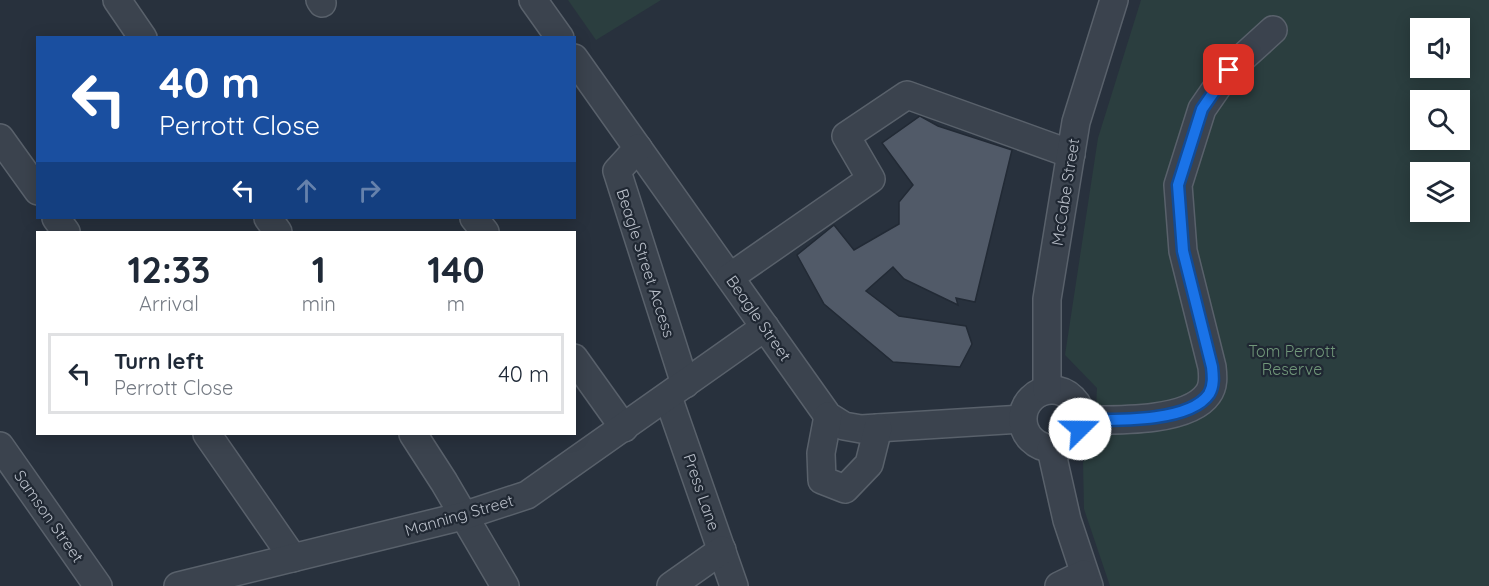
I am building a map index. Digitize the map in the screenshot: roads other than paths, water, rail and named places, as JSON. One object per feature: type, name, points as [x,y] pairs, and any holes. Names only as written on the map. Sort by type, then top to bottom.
[{"type":"street","points":[[117,0],[142,36]]},
{"type":"street","points":[[533,0],[559,36]]},
{"type":"street","name":"McCabe Street","points":[[1047,390],[1047,299],[1076,122],[1114,0]]},
{"type":"street","points":[[1081,420],[1120,420],[1175,413],[1194,407],[1209,394],[1213,382],[1212,367],[1183,251],[1178,185],[1202,109],[1229,70],[1273,30]]},
{"type":"street","name":"Beagle Street","points":[[576,61],[828,416]]},
{"type":"street","points":[[730,277],[871,179],[846,136],[907,95],[1071,154]]},
{"type":"street","points":[[0,138],[36,189]]},
{"type":"street","name":"Beagle Street Access","points":[[638,148],[617,171],[677,391]]},
{"type":"street","points":[[269,219],[278,231]]},
{"type":"street","points":[[475,219],[484,231]]},
{"type":"street","name":"Manning Street","points":[[178,586],[463,516],[527,495],[765,327]]},
{"type":"street","points":[[576,361],[624,428]]},
{"type":"street","points":[[1047,390],[1057,390],[1074,400],[1081,420],[1080,429],[1069,443],[1051,449],[1034,443],[1024,428],[1022,419],[1026,403],[1039,392],[1047,390]]},
{"type":"street","name":"Press Lane","points":[[677,391],[722,550],[735,586]]},
{"type":"street","points":[[878,428],[869,464],[845,489],[822,480],[821,453],[828,416],[844,426],[861,429],[1022,419]]},
{"type":"street","points":[[208,435],[293,558]]},
{"type":"street","points":[[413,435],[444,482],[505,586]]},
{"type":"street","name":"Samson Street","points":[[0,446],[98,586]]},
{"type":"street","points":[[1051,449],[1067,520],[1087,580],[1059,586]]},
{"type":"street","points":[[671,586],[722,550]]},
{"type":"park label","name":"Tom Perrott Reserve","points":[[1292,360]]}]
